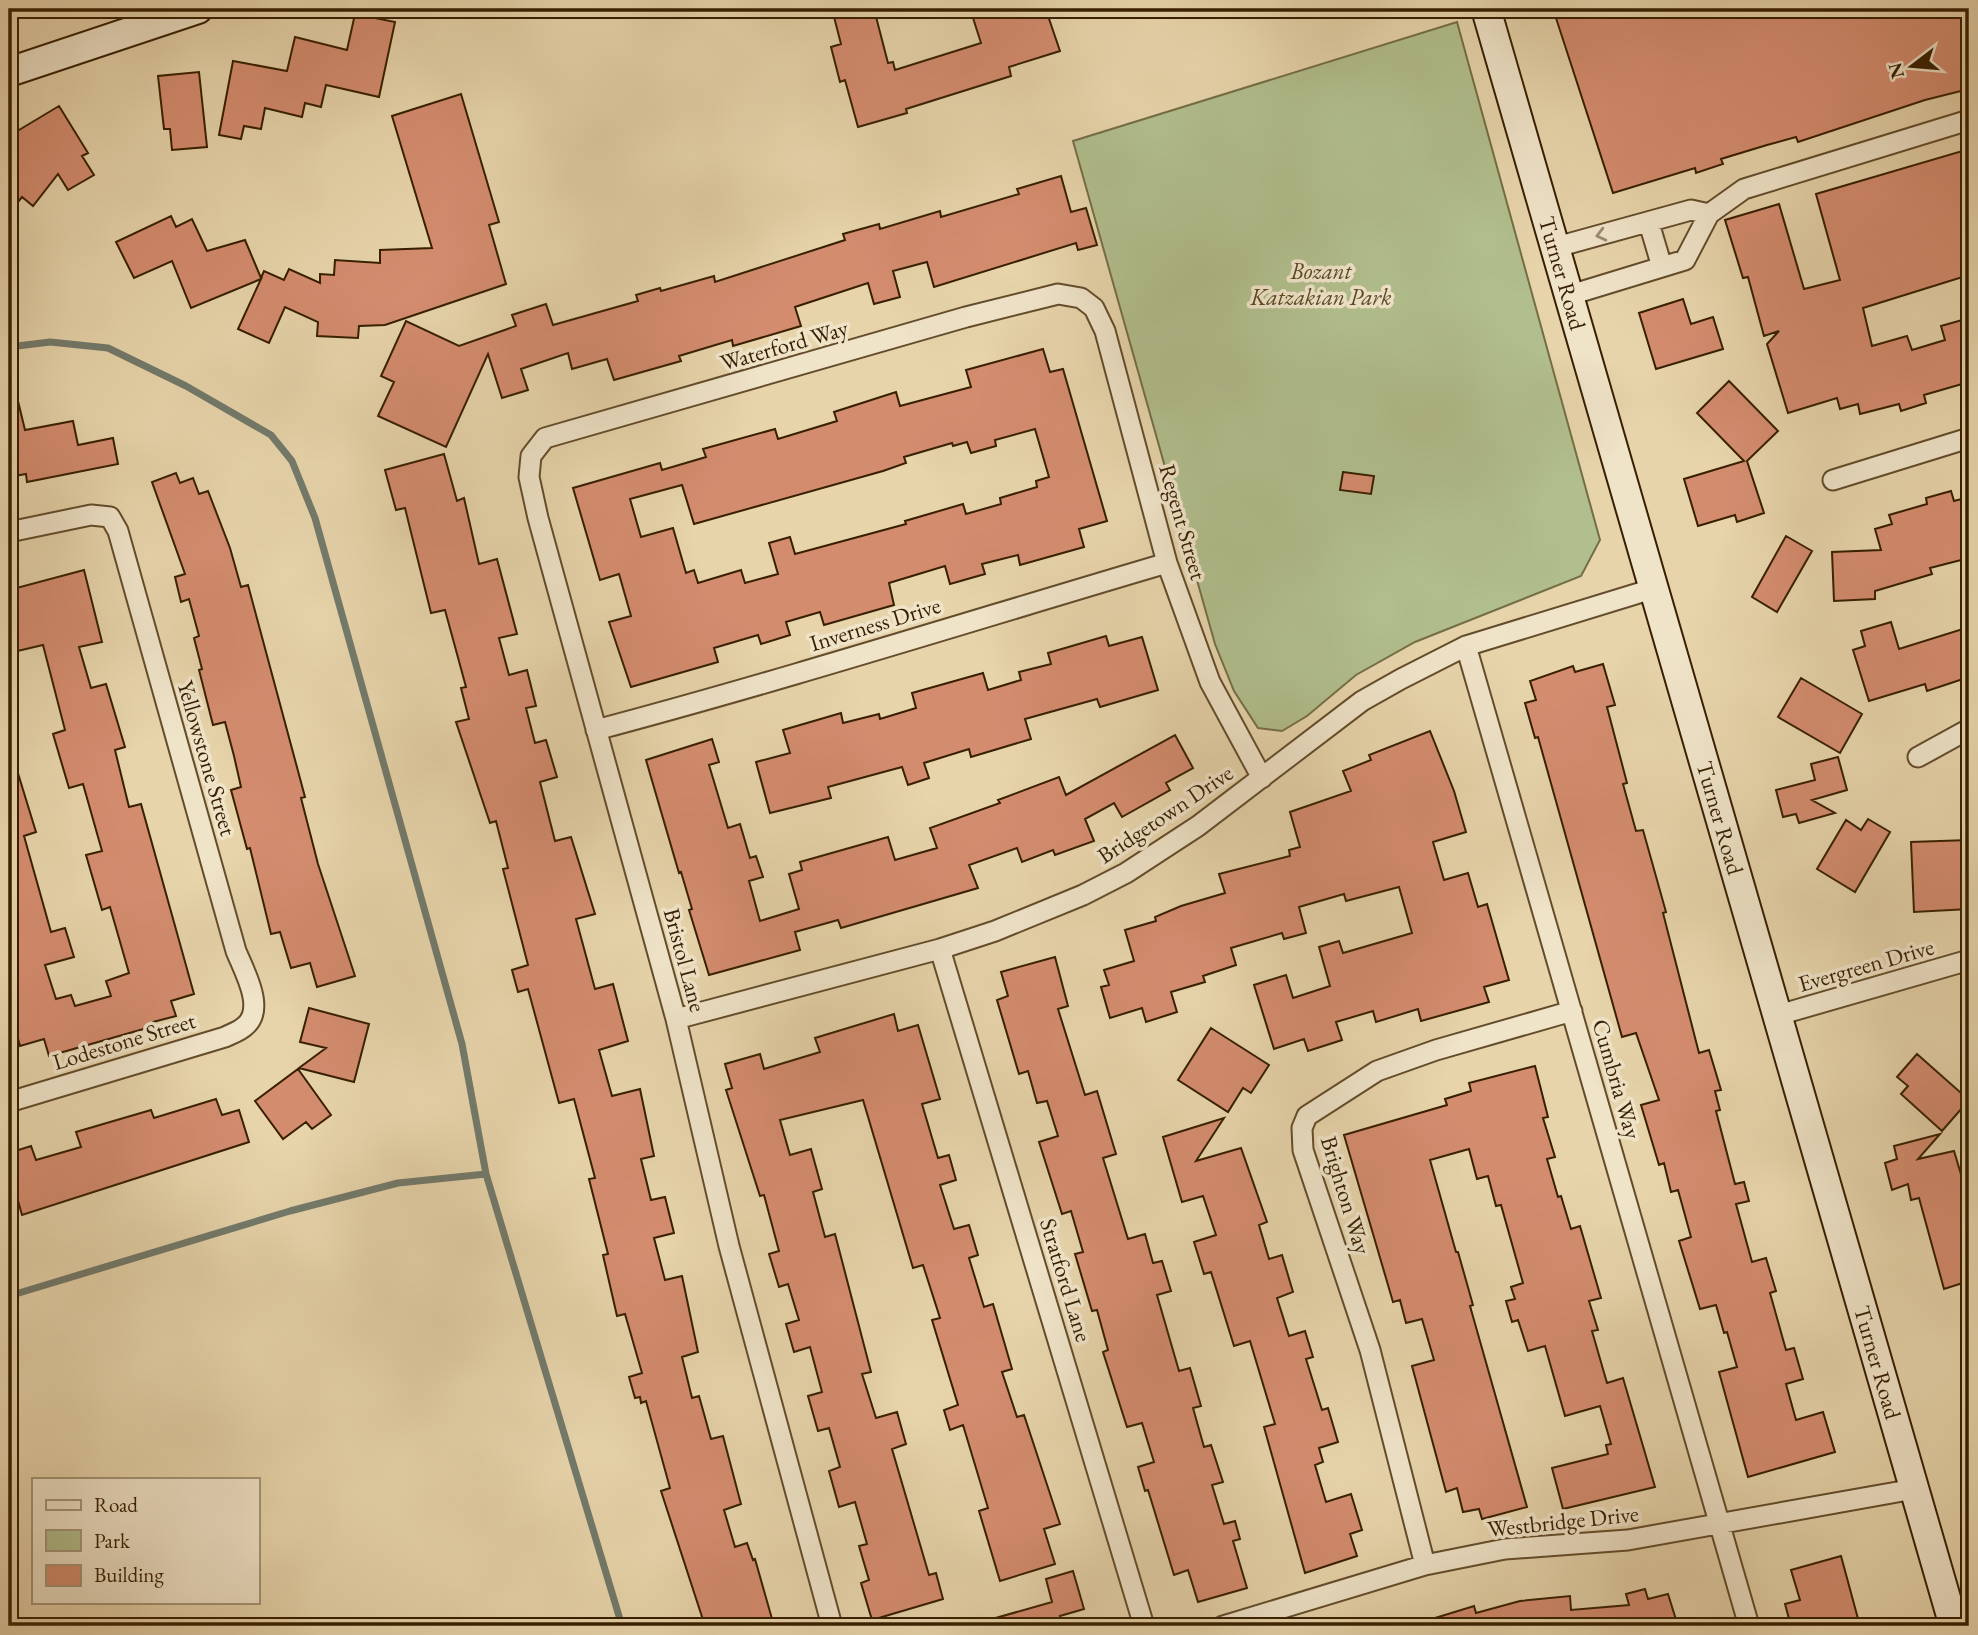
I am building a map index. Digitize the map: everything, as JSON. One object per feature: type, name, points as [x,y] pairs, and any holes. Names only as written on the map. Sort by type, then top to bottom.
[{"type":"main road","points":[[9,72],[198,9]]},
{"type":"main road","name":"Turner Road","points":[[1486,9],[1775,1016],[1954,1626]]},
{"type":"street","points":[[1567,296],[1685,260],[1698,242],[1709,214],[1744,189],[1969,120]]},
{"type":"street","points":[[1553,248],[1691,210],[1709,214]]},
{"type":"street","points":[[1649,223],[1662,267]]},
{"type":"street","name":"Waterford Way","points":[[531,456],[545,438],[966,317],[1058,294]]},
{"type":"street","name":"Regent Street","points":[[1058,294],[1081,298],[1094,308],[1105,331],[1167,563],[1210,682],[1262,778]]},
{"type":"street","points":[[1833,480],[1969,438]]},
{"type":"street","name":"Bristol Lane","points":[[531,456],[530,477],[538,517],[676,1019],[729,1246],[832,1626]]},
{"type":"street","name":"Yellowstone Street","points":[[9,532],[91,515],[110,517],[118,531],[236,951],[251,990],[254,1012],[249,1021]]},
{"type":"street","name":"Inverness Drive","points":[[596,730],[735,693],[1167,563]]},
{"type":"street","name":"Bridgetown Drive","points":[[676,1019],[940,949],[995,931],[1083,895],[1126,873],[1198,826],[1362,701],[1466,646],[1652,589]]},
{"type":"street","name":"Cumbria Way","points":[[1466,646],[1749,1626]]},
{"type":"street","points":[[1918,757],[1969,729]]},
{"type":"street","name":"Stratford Lane","points":[[940,949],[1143,1626]]},
{"type":"street","name":"Evergreen Drive","points":[[1775,1016],[1969,960]]},
{"type":"street","name":"Brighton Way","points":[[1425,1565],[1370,1350],[1303,1150],[1302,1128],[1314,1109],[1377,1071],[1436,1050],[1572,1011]]},
{"type":"street","name":"Lodestone Street","points":[[9,1102],[225,1037],[246,1026],[249,1021]]},
{"type":"street","name":"Westbridge Drive","points":[[1223,1626],[1425,1565],[1505,1549],[1628,1540],[1914,1489]]},
{"type":"green space","name":"Bozant Katzakian Park","points":[[1457,22],[1600,540],[1581,576],[1415,642],[1356,675],[1307,716],[1282,731],[1258,728],[1234,691],[1215,644],[1073,141]]},
{"type":"building","points":[[832,9],[874,9],[888,63],[893,62],[895,70],[981,43],[973,18],[1003,9],[1028,9],[1030,15],[1046,10],[1060,51],[1009,67],[1011,76],[906,109],[907,113],[858,127],[845,80],[840,82],[831,47],[841,44]]},
{"type":"building","points":[[1574,9],[1958,9],[1969,48],[1969,89],[1925,100],[1798,142],[1796,137],[1721,159],[1723,164],[1696,173],[1695,168],[1613,193],[1555,15]]},
{"type":"building","points":[[355,14],[395,22],[379,97],[326,85],[321,107],[305,103],[302,117],[265,108],[261,129],[244,126],[241,139],[219,135],[233,61],[287,71],[295,37],[347,50]]},
{"type":"building","points":[[199,72],[207,147],[172,150],[170,129],[164,129],[158,76]]},
{"type":"building","points":[[461,94],[499,222],[489,225],[506,284],[385,325],[359,326],[358,338],[317,336],[318,322],[285,307],[269,343],[238,329],[261,279],[191,308],[172,261],[134,278],[116,242],[171,216],[176,227],[192,219],[207,251],[245,240],[261,278],[264,271],[284,280],[289,269],[320,283],[320,274],[334,275],[335,260],[380,263],[380,250],[432,248],[392,116]]},
{"type":"building","points":[[59,106],[88,153],[82,156],[94,175],[68,190],[58,174],[33,206],[22,197],[9,213],[9,136]]},
{"type":"building","points":[[1969,149],[1969,275],[1863,308],[1872,346],[1907,336],[1912,350],[1945,340],[1941,326],[1969,318],[1969,382],[1924,395],[1926,403],[1901,411],[1899,404],[1860,414],[1858,404],[1840,409],[1837,398],[1788,413],[1767,344],[1779,331],[1764,336],[1748,277],[1743,278],[1725,220],[1779,204],[1804,289],[1840,280],[1816,194]]},
{"type":"building","points":[[1061,176],[1071,212],[1086,208],[1097,245],[1078,250],[1076,243],[934,287],[927,262],[893,271],[900,297],[874,304],[868,283],[795,307],[801,326],[733,346],[732,340],[679,356],[681,361],[614,380],[607,359],[572,369],[568,353],[521,369],[528,390],[502,398],[488,354],[446,447],[378,416],[394,382],[381,376],[406,321],[459,346],[516,326],[512,315],[546,304],[553,325],[638,301],[636,295],[660,288],[661,291],[714,276],[715,282],[845,240],[843,234],[879,224],[880,229],[940,211],[941,217],[1019,194],[1017,189]]},
{"type":"building","points":[[1683,299],[1691,324],[1713,317],[1723,349],[1656,369],[1639,313]]},
{"type":"building","points":[[1043,349],[1050,372],[1063,369],[1107,521],[1079,529],[1084,547],[1020,565],[1018,555],[982,564],[985,574],[950,584],[945,566],[889,583],[894,605],[824,625],[820,612],[786,622],[790,635],[761,644],[758,635],[714,648],[718,662],[631,687],[609,622],[631,616],[619,574],[600,580],[573,488],[660,463],[662,470],[706,457],[703,449],[775,429],[778,439],[837,421],[834,412],[896,392],[900,406],[971,387],[966,370]],"holes":[[[1035,429],[1049,477],[1036,481],[1037,487],[1000,498],[1001,504],[966,514],[963,504],[905,521],[906,524],[795,554],[790,537],[769,543],[778,574],[745,583],[741,570],[698,583],[694,570],[686,573],[673,528],[641,537],[630,499],[682,485],[694,524],[883,471],[906,463],[904,457],[952,443],[953,446],[967,442],[971,453],[996,446],[995,440]]]},
{"type":"building","points":[[1729,381],[1778,431],[1747,461],[1764,513],[1737,522],[1735,515],[1698,526],[1684,479],[1744,461],[1697,413]]},
{"type":"building","points":[[16,393],[25,430],[73,421],[78,445],[113,438],[118,464],[27,482],[26,474],[9,477],[9,394]]},
{"type":"building","points":[[444,454],[457,501],[464,498],[479,564],[497,559],[517,634],[499,638],[509,675],[527,670],[536,706],[526,708],[535,743],[546,740],[557,777],[540,782],[555,841],[571,837],[595,914],[576,919],[595,989],[613,984],[628,1041],[599,1050],[612,1096],[640,1089],[654,1156],[641,1159],[651,1200],[665,1197],[674,1233],[654,1238],[665,1280],[682,1276],[698,1352],[682,1357],[692,1398],[699,1396],[711,1439],[723,1436],[741,1504],[724,1510],[735,1547],[747,1543],[753,1560],[755,1559],[774,1626],[705,1626],[661,1491],[670,1488],[646,1401],[641,1403],[640,1397],[635,1398],[629,1377],[642,1373],[625,1314],[617,1316],[603,1255],[608,1254],[589,1179],[595,1178],[574,1099],[559,1103],[528,989],[518,992],[512,970],[528,965],[503,869],[508,868],[496,821],[490,823],[456,722],[469,719],[461,688],[466,687],[445,610],[431,613],[405,508],[396,510],[385,470]]},
{"type":"building","points":[[1343,472],[1374,476],[1371,494],[1340,490]]},
{"type":"building","points":[[176,473],[180,483],[193,478],[199,494],[208,491],[230,548],[241,587],[248,585],[305,797],[301,798],[318,864],[355,976],[317,987],[310,963],[291,968],[280,932],[271,934],[250,848],[247,849],[231,790],[241,787],[234,756],[225,722],[213,725],[199,670],[202,669],[194,638],[199,636],[189,599],[181,602],[175,577],[185,574],[152,482]]},
{"type":"building","points":[[1951,491],[1954,501],[1969,497],[1969,558],[1930,568],[1932,574],[1875,591],[1875,599],[1834,601],[1832,552],[1881,550],[1875,529],[1892,524],[1889,515],[1927,504],[1926,498]]},
{"type":"building","points":[[1786,536],[1812,551],[1777,612],[1752,597]]},
{"type":"building","points":[[84,570],[102,642],[79,647],[91,688],[106,684],[125,747],[115,750],[129,807],[141,804],[194,994],[171,1001],[176,1016],[153,1022],[154,1026],[49,1056],[44,1039],[20,1046],[9,1006],[9,757],[13,757],[36,832],[24,836],[51,932],[65,928],[74,957],[45,965],[56,999],[71,995],[75,1006],[111,996],[106,981],[129,973],[110,907],[102,910],[86,855],[102,851],[83,784],[69,788],[53,734],[65,730],[43,645],[9,653],[9,590]]},
{"type":"building","points":[[1891,622],[1899,649],[1969,627],[1969,677],[1927,691],[1925,684],[1869,701],[1853,650],[1865,646],[1861,631]]},
{"type":"building","points":[[1106,636],[1109,646],[1142,637],[1158,690],[1100,707],[1097,699],[1025,719],[1031,739],[971,757],[969,749],[924,763],[929,778],[908,785],[902,767],[828,787],[831,798],[770,813],[756,762],[790,753],[783,730],[841,713],[843,723],[879,714],[880,719],[916,708],[912,693],[983,673],[988,690],[1021,680],[1019,672],[1051,664],[1048,653]]},
{"type":"building","points":[[1603,664],[1615,705],[1607,707],[1627,783],[1623,784],[1636,831],[1643,830],[1666,912],[1663,913],[1699,1053],[1709,1050],[1721,1090],[1715,1091],[1720,1110],[1716,1111],[1735,1184],[1744,1182],[1749,1201],[1736,1204],[1752,1262],[1766,1258],[1776,1291],[1770,1293],[1786,1350],[1794,1348],[1803,1379],[1786,1384],[1796,1420],[1823,1412],[1835,1452],[1748,1477],[1719,1372],[1737,1367],[1727,1332],[1724,1333],[1716,1305],[1700,1309],[1679,1241],[1691,1237],[1678,1190],[1671,1192],[1664,1163],[1659,1165],[1641,1105],[1659,1100],[1636,1033],[1622,1037],[1538,737],[1535,738],[1525,703],[1536,700],[1530,681],[1573,666],[1575,672]]},
{"type":"building","points":[[1801,678],[1862,714],[1840,753],[1778,717]]},
{"type":"building","points":[[1430,731],[1454,791],[1466,832],[1433,842],[1444,880],[1468,873],[1478,907],[1487,904],[1509,980],[1484,987],[1489,1002],[1421,1021],[1418,1009],[1376,1022],[1373,1011],[1336,1022],[1342,1040],[1308,1051],[1304,1039],[1274,1049],[1254,985],[1286,975],[1293,998],[1330,986],[1319,947],[1339,941],[1343,953],[1412,933],[1399,887],[1346,901],[1344,894],[1299,907],[1306,933],[1284,939],[1282,933],[1231,948],[1236,965],[1203,976],[1205,982],[1171,992],[1177,1012],[1146,1022],[1142,1008],[1110,1018],[1101,987],[1109,985],[1104,970],[1134,961],[1125,930],[1156,921],[1155,917],[1181,906],[1225,893],[1219,874],[1290,856],[1289,850],[1300,847],[1290,812],[1351,791],[1343,771],[1371,760],[1369,755]]},
{"type":"building","points":[[1175,735],[1193,768],[1166,783],[1170,790],[1122,817],[1114,803],[1085,819],[1094,841],[1055,855],[1053,850],[1022,862],[1017,848],[969,865],[978,888],[841,928],[838,920],[795,932],[800,950],[709,975],[689,910],[692,909],[646,760],[712,739],[719,762],[709,765],[728,828],[740,824],[750,858],[756,856],[763,877],[749,881],[760,921],[799,909],[789,874],[802,870],[800,862],[888,837],[895,860],[937,848],[930,828],[1000,803],[998,800],[1059,777],[1066,795]]},
{"type":"building","points":[[1838,757],[1847,790],[1812,800],[1835,813],[1799,823],[1796,814],[1783,817],[1776,790],[1815,780],[1811,764]]},
{"type":"building","points":[[1868,819],[1890,832],[1855,892],[1817,869],[1846,820],[1861,830]]},
{"type":"building","points":[[1969,840],[1969,909],[1914,912],[1911,842]]},
{"type":"building","points":[[1055,957],[1068,1006],[1058,1009],[1085,1095],[1097,1091],[1116,1154],[1103,1158],[1128,1239],[1145,1234],[1153,1263],[1162,1261],[1171,1291],[1157,1295],[1179,1371],[1190,1368],[1201,1406],[1193,1408],[1204,1447],[1211,1445],[1223,1482],[1212,1485],[1224,1524],[1235,1521],[1240,1539],[1233,1541],[1247,1588],[1198,1602],[1188,1570],[1174,1575],[1148,1490],[1145,1491],[1138,1467],[1154,1462],[1142,1423],[1127,1427],[1103,1352],[1108,1350],[1097,1310],[1092,1311],[1075,1254],[1083,1252],[1071,1211],[1062,1214],[1039,1142],[1058,1136],[1047,1101],[1037,1103],[1028,1071],[1019,1074],[997,1000],[1008,996],[1001,972]]},
{"type":"building","points":[[309,1008],[369,1024],[354,1082],[299,1068],[326,1048],[300,1042]]},
{"type":"building","points":[[894,1014],[898,1031],[918,1025],[940,1099],[922,1104],[938,1158],[949,1155],[956,1180],[940,1185],[954,1229],[969,1225],[978,1255],[969,1258],[984,1307],[993,1304],[1012,1369],[1002,1372],[1017,1417],[1024,1415],[1060,1524],[1044,1529],[1055,1564],[1000,1581],[979,1511],[988,1508],[963,1425],[950,1430],[944,1410],[958,1405],[932,1320],[940,1318],[923,1265],[913,1268],[863,1100],[780,1120],[790,1155],[811,1149],[822,1189],[813,1192],[825,1237],[835,1234],[871,1372],[862,1374],[876,1418],[897,1412],[906,1444],[892,1449],[929,1575],[936,1573],[943,1599],[872,1620],[861,1583],[869,1580],[859,1546],[867,1544],[855,1502],[839,1507],[829,1471],[840,1467],[829,1428],[818,1431],[808,1396],[822,1392],[810,1347],[794,1352],[786,1324],[799,1320],[788,1284],[779,1287],[769,1254],[779,1251],[764,1195],[760,1196],[726,1090],[732,1088],[725,1064],[760,1054],[764,1069],[820,1052],[815,1038]]},
{"type":"building","points":[[1211,1028],[1269,1065],[1251,1093],[1243,1088],[1228,1112],[1178,1080]]},
{"type":"building","points":[[1917,1054],[1969,1100],[1942,1131],[1901,1094],[1908,1086],[1897,1077]]},
{"type":"building","points":[[1535,1066],[1548,1117],[1543,1118],[1555,1157],[1547,1159],[1571,1229],[1580,1226],[1601,1298],[1589,1301],[1598,1330],[1592,1331],[1607,1383],[1623,1378],[1655,1487],[1563,1509],[1552,1468],[1608,1454],[1606,1445],[1611,1444],[1600,1406],[1565,1416],[1545,1346],[1528,1351],[1518,1320],[1512,1322],[1506,1301],[1515,1299],[1511,1287],[1523,1283],[1501,1205],[1496,1206],[1488,1176],[1477,1179],[1469,1149],[1430,1160],[1473,1305],[1470,1306],[1527,1507],[1482,1519],[1479,1509],[1463,1512],[1457,1488],[1446,1492],[1412,1366],[1434,1360],[1422,1319],[1406,1323],[1400,1300],[1393,1302],[1344,1135],[1447,1105],[1445,1099],[1471,1091],[1469,1083]]},
{"type":"building","points":[[298,1069],[331,1115],[312,1129],[306,1122],[283,1139],[255,1101]]},
{"type":"building","points":[[216,1099],[222,1115],[239,1110],[249,1142],[22,1215],[13,1183],[9,1184],[9,1153],[31,1146],[36,1160],[81,1147],[76,1132],[151,1110],[154,1118]]},
{"type":"building","points":[[1224,1118],[1196,1161],[1241,1148],[1267,1222],[1259,1225],[1269,1259],[1282,1255],[1293,1292],[1277,1298],[1289,1336],[1305,1331],[1313,1357],[1306,1359],[1322,1410],[1328,1408],[1338,1442],[1319,1448],[1323,1462],[1315,1465],[1326,1502],[1351,1494],[1362,1530],[1350,1534],[1357,1556],[1305,1573],[1264,1427],[1275,1424],[1250,1341],[1234,1346],[1211,1272],[1204,1274],[1194,1242],[1216,1235],[1203,1196],[1182,1202],[1163,1137]]},
{"type":"building","points":[[1940,1134],[1918,1159],[1954,1151],[1969,1201],[1969,1281],[1944,1289],[1919,1198],[1911,1200],[1908,1184],[1892,1190],[1885,1163],[1897,1159],[1894,1146]]},
{"type":"building","points":[[1841,1556],[1860,1626],[1791,1626],[1785,1604],[1800,1600],[1791,1570]]},
{"type":"building","points":[[1073,1571],[1084,1609],[1060,1616],[1063,1626],[986,1626],[985,1621],[1052,1602],[1046,1579]]},
{"type":"building","points":[[1645,1589],[1648,1599],[1668,1594],[1678,1626],[1422,1626],[1422,1622],[1474,1606],[1476,1613],[1520,1601],[1570,1596],[1571,1610],[1629,1605],[1626,1594]]},
{"type":"waterway","points":[[9,347],[50,342],[108,348],[186,386],[271,435],[292,461],[315,518],[462,1044],[486,1174],[622,1626]]},
{"type":"waterway","points":[[9,1296],[290,1211],[398,1183],[486,1174]]}]
